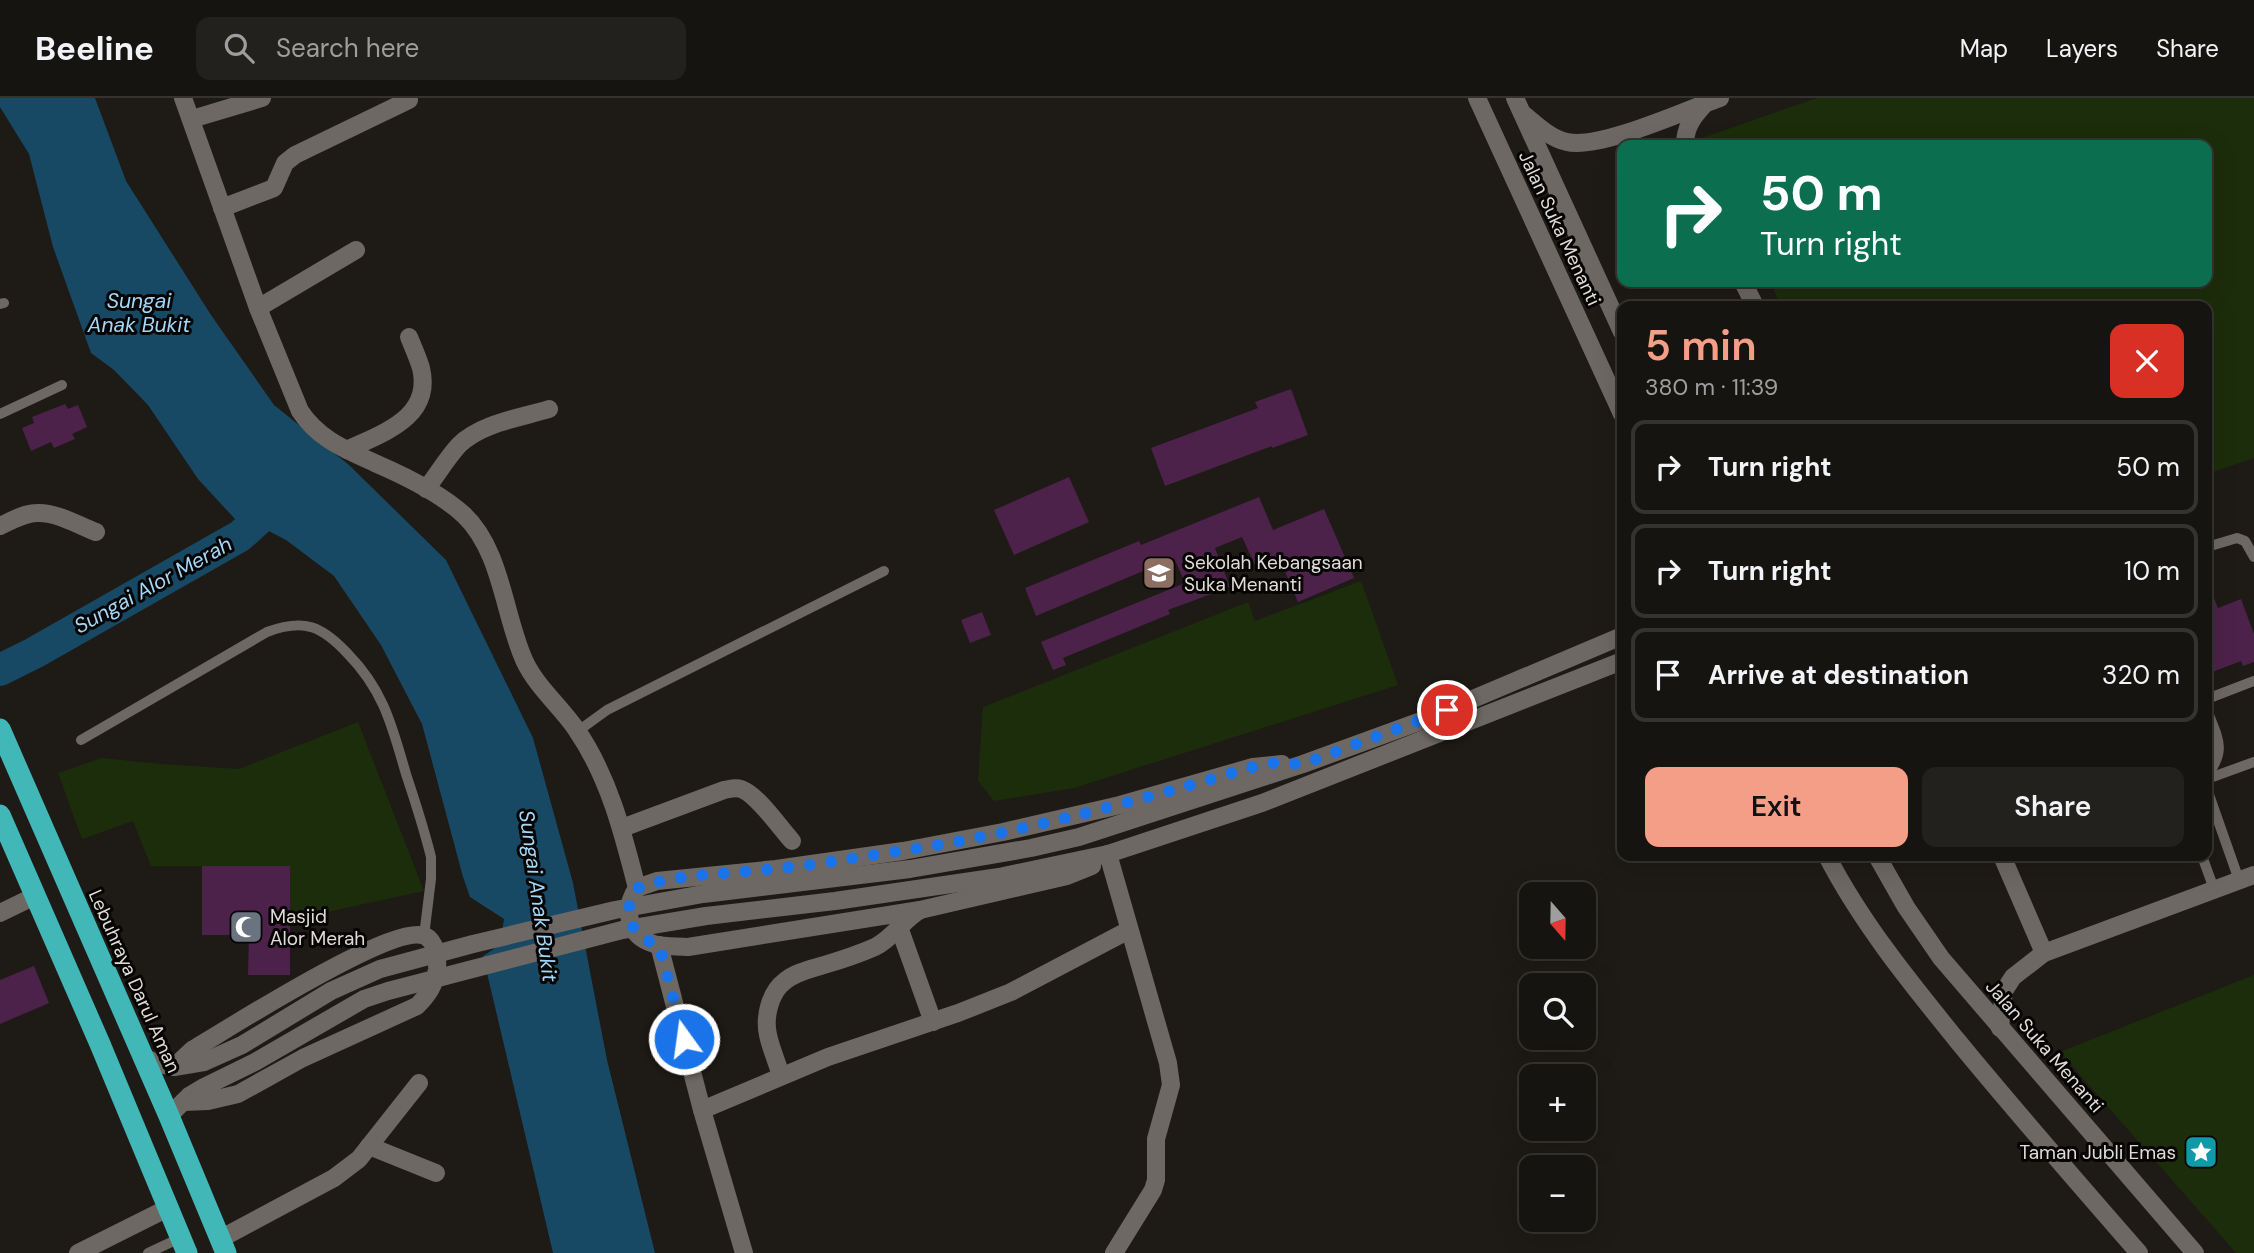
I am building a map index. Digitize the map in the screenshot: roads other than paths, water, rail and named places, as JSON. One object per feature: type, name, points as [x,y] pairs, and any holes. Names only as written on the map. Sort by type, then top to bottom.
[{"type":"highway","name":"Lebuhraya Darul Aman","points":[[0,729],[143,1057],[176,1109],[223,1246]]},
{"type":"highway","points":[[0,815],[184,1245]]},
{"type":"street","points":[[183,98],[258,308],[300,411],[309,425],[325,439],[426,489],[466,517],[479,536],[494,564],[519,648],[530,672],[578,731],[598,769],[622,828],[637,888],[629,905],[630,923],[642,938],[659,945],[688,947],[920,910],[1068,876],[1097,864],[1108,854]]},
{"type":"street","points":[[192,119],[262,98]]},
{"type":"street","name":"Jalan Suka Menanti","points":[[1477,98],[1617,403]]},
{"type":"street","points":[[222,208],[274,188],[285,163],[295,155],[409,100]]},
{"type":"street","points":[[1519,105],[1549,135],[1566,142],[1583,144],[1625,133],[1713,101]]},
{"type":"street","points":[[1685,140],[1690,119],[1713,101]]},
{"type":"street","name":"Jalan Suka Menanti","points":[[1519,105],[1617,321]]},
{"type":"street","points":[[258,308],[356,250]]},
{"type":"street","points":[[347,450],[400,424],[415,408],[423,382],[409,337]]},
{"type":"street","points":[[426,489],[466,439],[495,425],[549,409]]},
{"type":"street","points":[[0,526],[24,515],[37,513],[96,532]]},
{"type":"street","points":[[1574,655],[1617,626]]},
{"type":"street","points":[[143,1057],[174,1067],[204,1062],[242,1045],[331,990],[380,969],[615,910],[703,894],[910,869],[1079,837],[1303,764],[1421,721],[1617,638]]},
{"type":"street","points":[[176,1109],[204,1087],[255,1062],[364,999],[412,984],[622,930],[706,916],[835,901],[999,877],[1108,854],[1262,803],[1617,662]]},
{"type":"street","points":[[1584,677],[1617,671]]},
{"type":"street","points":[[637,888],[657,881],[776,869],[1003,832],[1120,806],[1253,767],[1273,763],[1303,764]]},
{"type":"street","points":[[622,828],[735,788],[751,795],[792,841]]},
{"type":"street","points":[[1108,854],[1168,1063],[1171,1085],[1156,1139],[1158,1167],[1153,1190],[1114,1253]]},
{"type":"street","points":[[1830,861],[1866,921],[1905,976],[1998,1091],[2139,1253]]},
{"type":"street","name":"Jalan Suka Menanti","points":[[1880,861],[1941,958],[2195,1253]]},
{"type":"street","points":[[2004,861],[2044,953]]},
{"type":"street","points":[[2000,1028],[2004,991],[2013,977],[2044,953],[2247,877]]},
{"type":"street","points":[[0,913],[34,896]]},
{"type":"street","points":[[781,1076],[766,1020],[777,989],[794,975],[875,946],[889,938],[908,917],[920,910]]},
{"type":"street","points":[[899,928],[933,1022]]},
{"type":"street","points":[[702,1110],[839,1053],[933,1022],[1033,982],[1129,930]]},
{"type":"street","points":[[174,1067],[192,1050],[346,960],[410,935],[424,936],[430,940],[438,964],[428,994],[417,1006],[303,1058],[238,1094],[176,1109]]},
{"type":"street","points":[[659,945],[702,1110],[744,1253]]},
{"type":"street","points":[[223,1246],[334,1178],[359,1159],[419,1083]]},
{"type":"street","points":[[369,1146],[436,1173]]},
{"type":"street","points":[[78,1253],[168,1208]]},
{"type":"lane","points":[[0,414],[62,385]]},
{"type":"lane","points":[[2212,546],[2237,538],[2245,541],[2254,557]]},
{"type":"lane","points":[[578,731],[607,710],[884,571]]},
{"type":"lane","points":[[81,740],[267,632],[296,624],[332,636],[363,669],[374,685],[389,718],[431,857],[424,936]]},
{"type":"lane","points":[[2212,697],[2254,681]]},
{"type":"lane","points":[[2212,724],[2220,746],[2219,757],[2212,769]]},
{"type":"lane","points":[[2212,775],[2254,762]]},
{"type":"lane","points":[[2212,800],[2247,877]]},
{"type":"lane","points":[[2204,861],[2214,889]]},
{"type":"lane","points":[[148,1253],[184,1245]]},
{"type":"water","name":"Sungai Anak Bukit","points":[[0,98],[95,98],[126,181],[211,315],[274,405],[349,465],[446,560],[533,738],[573,883],[607,1060],[655,1253],[553,1253],[483,956],[500,945],[504,919],[470,897],[422,724],[381,645],[334,576],[286,540],[267,530],[240,536],[235,519],[198,479],[148,405],[114,370],[91,353],[53,247],[29,154],[0,107]]},
{"type":"waterway","name":"Sungai Alor Merah","points":[[0,670],[240,536],[271,508]]},
{"type":"place","name":"Sekolah Kebangsaan Suka Menanti","points":[[1159,573]]},
{"type":"place","name":"Masjid Alor Merah","points":[[246,927]]},
{"type":"place","name":"Taman Jubli Emas","points":[[2201,1152]]}]
